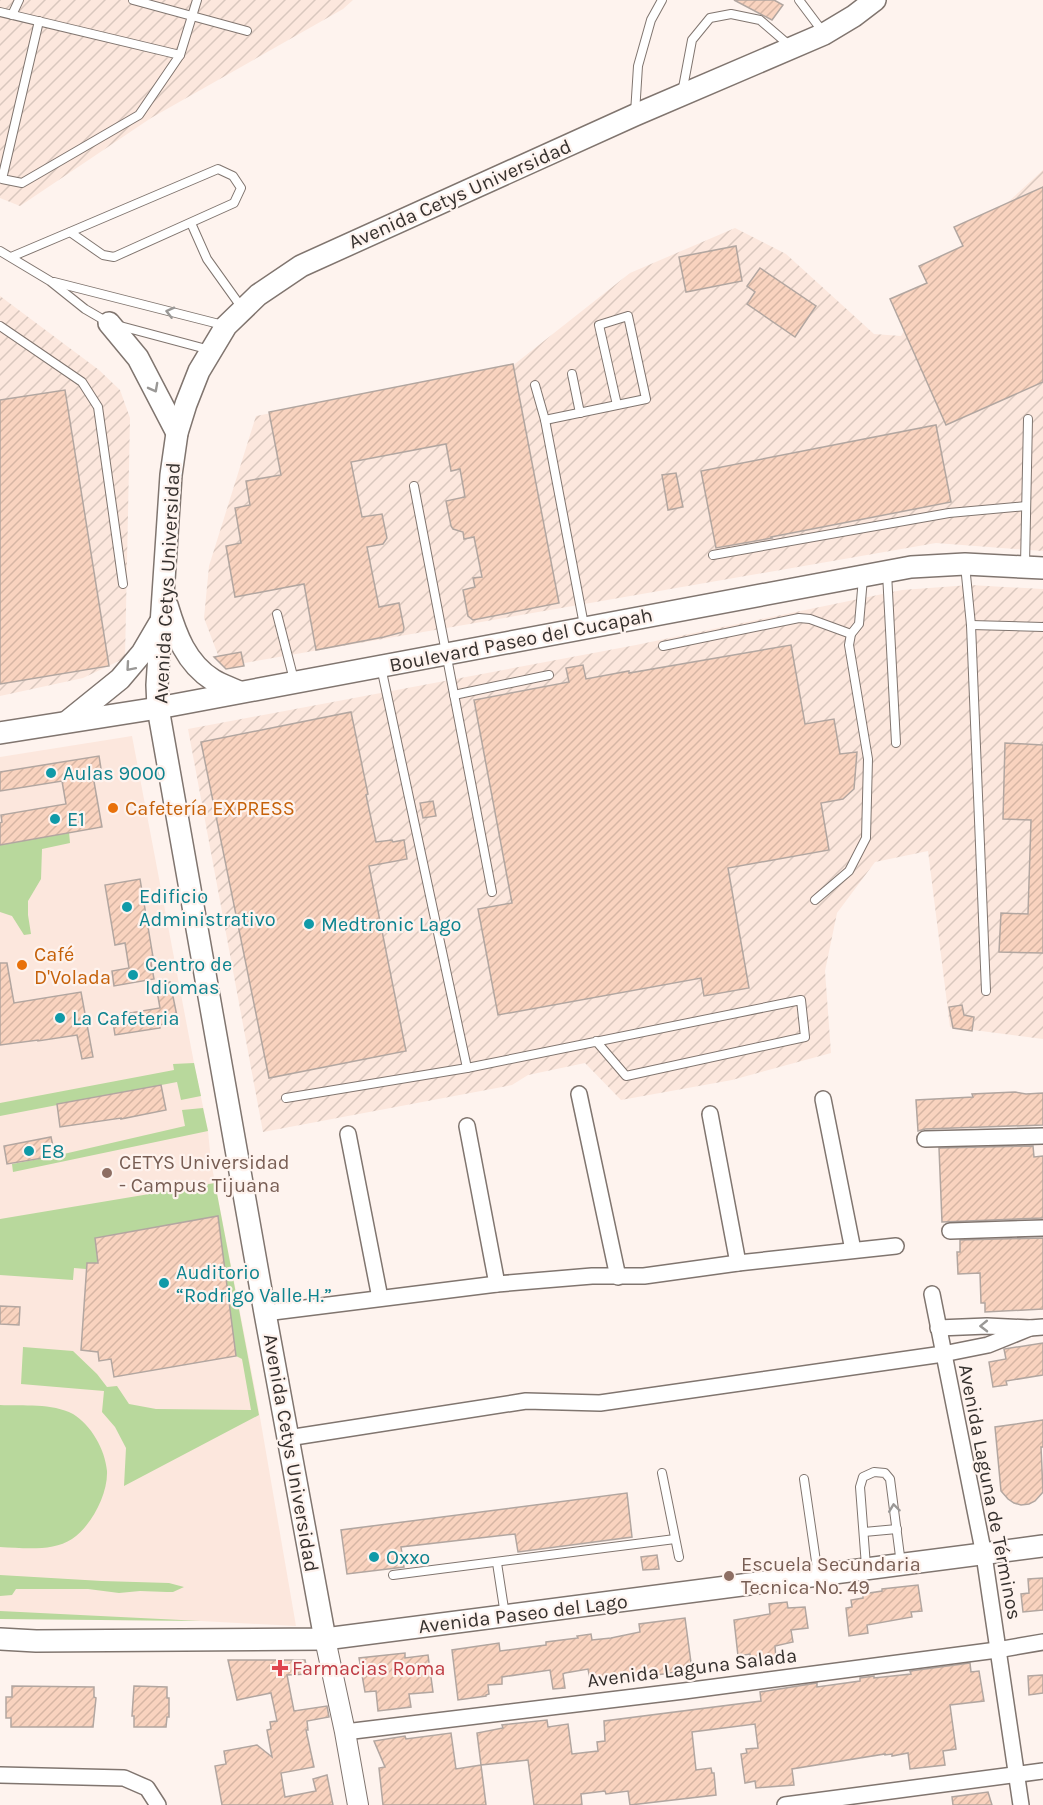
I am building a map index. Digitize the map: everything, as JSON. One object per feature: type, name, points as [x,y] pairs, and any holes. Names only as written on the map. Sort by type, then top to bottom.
[{"type":"main road","name":"Avenida Cetys Universidad","points":[[325,1640],[158,708],[157,685],[171,475],[177,433],[186,404],[199,371],[226,326],[258,295],[301,266],[635,115],[824,34],[875,0]]},
{"type":"main road","points":[[109,323],[138,358],[177,433]]},
{"type":"main road","name":"Boulevard Paseo del Cucapah","points":[[0,733],[158,708],[911,567],[965,564],[1034,567]]},
{"type":"main road","points":[[164,597],[177,638],[187,656],[214,681],[239,692]]},
{"type":"main road","points":[[68,721],[120,679],[142,653],[162,618]]},
{"type":"main road","name":"Avenida Paseo del Lago","points":[[0,1639],[36,1641],[325,1640],[1043,1546]]},
{"type":"street","points":[[579,1094],[618,1277]]},
{"type":"street","points":[[823,1099],[853,1250]]},
{"type":"street","points":[[710,1114],[738,1263]]},
{"type":"street","points":[[467,1126],[497,1284]]},
{"type":"street","points":[[348,1134],[380,1298]]},
{"type":"street","points":[[926,1139],[1043,1136]]},
{"type":"street","points":[[950,1231],[1043,1228]]},
{"type":"street","points":[[265,1312],[497,1284],[592,1276],[644,1276],[896,1246]]},
{"type":"street","name":"Avenida Laguna de Términos","points":[[932,1294],[984,1555],[1021,1805]]},
{"type":"street","points":[[938,1328],[987,1326],[1037,1328]]},
{"type":"street","points":[[288,1438],[526,1401],[600,1403],[943,1354],[988,1344],[1037,1328]]},
{"type":"street","points":[[325,1640],[358,1805]]},
{"type":"street","name":"Avenida Laguna Salada","points":[[345,1732],[684,1691],[1043,1642]]},
{"type":"street","points":[[785,1805],[894,1798],[1016,1774],[1043,1771]]},
{"type":"street","points":[[0,1775],[124,1778],[147,1788],[158,1805]]},
{"type":"lane","points":[[12,15],[19,0]]},
{"type":"lane","points":[[133,0],[247,32]]},
{"type":"lane","points":[[39,21],[2,179],[22,183],[139,115],[180,55],[197,0]]},
{"type":"lane","points":[[635,115],[638,66],[651,20],[662,0]]},
{"type":"lane","points":[[799,0],[824,34]]},
{"type":"lane","points":[[0,12],[180,55]]},
{"type":"lane","points":[[682,95],[692,40],[710,18],[731,14],[759,20],[793,48]]},
{"type":"lane","points":[[10,257],[218,169],[233,176],[241,188],[234,203],[114,257],[103,255],[70,232]]},
{"type":"lane","points":[[190,223],[207,259],[243,310]]},
{"type":"lane","points":[[0,251],[50,281],[85,309],[109,323],[212,350]]},
{"type":"lane","points":[[50,281],[226,326]]},
{"type":"lane","points":[[545,420],[646,399],[628,316],[599,325],[617,405]]},
{"type":"lane","points":[[0,326],[82,382],[98,407],[123,584]]},
{"type":"lane","points":[[572,374],[580,413]]},
{"type":"lane","points":[[535,385],[545,420],[584,628]]},
{"type":"lane","points":[[1028,419],[1026,506],[1034,567]]},
{"type":"lane","points":[[414,486],[492,892]]},
{"type":"lane","points":[[713,555],[949,513],[1026,506]]},
{"type":"lane","points":[[965,564],[970,625],[986,991]]},
{"type":"lane","points":[[887,572],[896,743]]},
{"type":"lane","points":[[815,900],[849,871],[866,838],[868,759],[849,645],[851,634],[859,624],[863,576]]},
{"type":"lane","points":[[277,614],[294,682]]},
{"type":"lane","points":[[663,646],[798,618],[810,619],[851,634]]},
{"type":"lane","points":[[970,625],[1043,627]]},
{"type":"lane","points":[[380,666],[467,1068]]},
{"type":"lane","points":[[454,695],[549,675]]},
{"type":"lane","points":[[286,1098],[467,1068],[596,1041],[801,1000],[805,1037],[626,1076],[596,1041]]},
{"type":"lane","points":[[866,1570],[860,1487],[863,1477],[874,1472],[885,1473],[890,1479],[902,1566]]},
{"type":"lane","points":[[662,1473],[679,1557]]},
{"type":"lane","points":[[804,1479],[818,1576]]},
{"type":"lane","points":[[864,1532],[897,1529]]},
{"type":"lane","points":[[393,1575],[675,1539]]},
{"type":"lane","points":[[497,1563],[505,1616]]},
{"type":"shaded area","points":[[0,0],[353,0],[343,9],[151,118],[20,206],[0,198]]},
{"type":"shaded area","points":[[1043,170],[1043,551],[936,543],[233,665],[218,655],[204,618],[209,566],[256,416],[511,367],[630,273],[735,228],[786,254],[874,334],[901,336],[943,262]]},
{"type":"shaded area","points":[[0,296],[99,370],[120,390],[130,418],[125,658],[83,678],[0,696]]},
{"type":"shaded area","points":[[970,585],[1043,589],[1043,1039],[950,1027],[928,851],[875,862],[837,913],[825,971],[831,1053],[732,1080],[621,1100],[585,1063],[528,1075],[512,1085],[263,1132],[188,729],[636,645],[902,590]]},
{"type":"shaded area","name":"CETYS Universidad - Campus Tijuana","points":[[132,736],[208,1131],[211,1162],[257,1400],[296,1626],[201,1621],[0,1619],[0,757]]},
{"type":"green space","points":[[69,832],[70,843],[42,849],[41,879],[28,901],[31,934],[24,935],[12,916],[0,912],[0,845]]},
{"type":"green space","points":[[194,1063],[201,1096],[181,1100],[177,1082],[0,1116],[0,1103],[174,1070],[173,1064]]},
{"type":"green space","points":[[203,1108],[208,1131],[13,1172],[12,1164],[185,1126],[182,1110]]},
{"type":"green space","points":[[215,1183],[259,1415],[124,1486],[126,1448],[115,1427],[102,1412],[104,1391],[21,1384],[23,1347],[73,1351],[107,1387],[117,1386],[129,1404],[156,1409],[251,1410],[242,1359],[236,1356],[217,1217],[95,1238],[98,1263],[87,1263],[86,1269],[74,1268],[73,1280],[0,1275],[0,1219]]},
{"type":"green space","points":[[0,1405],[37,1406],[65,1410],[86,1424],[100,1446],[107,1471],[105,1490],[86,1526],[64,1543],[46,1548],[0,1547]]},
{"type":"green space","points":[[0,1575],[169,1583],[184,1587],[173,1592],[119,1593],[88,1589],[16,1589],[12,1595],[0,1596]]},
{"type":"green space","points":[[0,1611],[201,1621],[0,1619]]},
{"type":"building","points":[[734,0],[774,0],[783,5],[772,20]]},
{"type":"building","points":[[1043,187],[1043,382],[946,425],[890,299],[927,283],[919,266],[963,246],[954,227]]},
{"type":"building","points":[[736,246],[742,281],[686,292],[679,257]]},
{"type":"building","points":[[760,268],[816,306],[795,337],[747,304],[755,292],[747,286]]},
{"type":"building","points":[[513,364],[559,603],[473,620],[468,616],[463,590],[475,587],[473,578],[482,577],[474,537],[464,539],[463,532],[451,526],[446,501],[465,497],[460,469],[451,471],[446,444],[351,462],[362,517],[382,514],[387,538],[383,544],[367,547],[379,607],[399,603],[403,632],[316,650],[304,584],[235,597],[226,546],[241,543],[235,508],[250,505],[246,481],[281,475],[269,412]]},
{"type":"building","points":[[65,390],[109,666],[0,684],[0,400]]},
{"type":"building","points":[[936,425],[951,502],[716,548],[701,471]]},
{"type":"building","points":[[676,473],[683,507],[668,510],[662,475]]},
{"type":"building","points":[[791,645],[805,724],[834,719],[840,754],[857,752],[854,789],[843,799],[821,803],[829,850],[728,868],[749,988],[704,996],[701,978],[498,1015],[478,909],[512,903],[474,700],[569,682],[566,668],[583,665],[586,679]]},
{"type":"building","points":[[241,652],[244,666],[226,669],[214,657]]},
{"type":"building","name":"Medtronic Lago","points":[[351,712],[376,842],[404,840],[407,859],[369,866],[406,1051],[269,1078],[201,742]]},
{"type":"building","points":[[1005,743],[1043,745],[1043,953],[999,952],[1001,913],[1028,914],[1031,820],[1003,819]]},
{"type":"building","points":[[99,756],[102,775],[93,776],[102,827],[0,845],[1,815],[66,804],[62,781],[0,791],[0,772]]},
{"type":"building","points":[[433,801],[436,816],[423,818],[420,803]]},
{"type":"building","name":"Edificio Administrativo","points":[[140,879],[153,957],[150,957],[154,979],[114,986],[112,971],[129,968],[125,943],[115,945],[105,885]]},
{"type":"building","points":[[0,963],[7,963],[14,1003],[81,992],[93,1057],[82,1059],[77,1035],[0,1045]]},
{"type":"building","points":[[170,982],[178,1021],[159,1025],[160,1028],[115,1035],[112,1016],[160,1008],[156,985]]},
{"type":"building","points":[[962,1005],[964,1015],[974,1017],[972,1031],[953,1028],[949,1007]]},
{"type":"building","points":[[161,1085],[166,1110],[60,1127],[57,1104]]},
{"type":"building","points":[[1015,1092],[1043,1093],[1043,1125],[918,1131],[916,1100]]},
{"type":"building","name":"E8","points":[[51,1137],[55,1156],[7,1164],[4,1146]]},
{"type":"building","points":[[1033,1146],[1034,1157],[1043,1156],[1043,1218],[942,1222],[939,1148]]},
{"type":"building","name":"Auditorio “Rodrigo Valle H.”","points":[[218,1216],[236,1356],[114,1377],[111,1359],[99,1361],[98,1352],[81,1350],[87,1263],[98,1263],[95,1238]]},
{"type":"building","points":[[1043,1238],[1043,1309],[985,1312],[985,1303],[981,1303],[980,1273],[958,1274],[957,1252],[960,1252],[960,1240]]},
{"type":"building","points":[[0,1306],[20,1307],[19,1325],[0,1324]]},
{"type":"building","points":[[1043,1343],[1043,1375],[1006,1381],[1007,1385],[993,1387],[989,1362],[1006,1359],[1004,1349]]},
{"type":"building","points":[[1043,1420],[1043,1447],[1041,1447],[1043,1492],[1029,1504],[1014,1503],[1001,1491],[995,1427]]},
{"type":"building","points":[[627,1493],[632,1537],[518,1552],[515,1534],[401,1547],[404,1567],[347,1574],[341,1530]]},
{"type":"building","points":[[657,1555],[659,1569],[643,1570],[641,1557]]},
{"type":"building","points":[[1043,1578],[1043,1610],[1023,1612],[1021,1594],[1029,1593],[1028,1579]]},
{"type":"building","points":[[918,1585],[922,1611],[911,1612],[912,1617],[867,1625],[868,1633],[849,1636],[846,1608],[852,1607],[851,1600],[863,1598],[863,1594],[882,1591],[882,1589]]},
{"type":"building","points":[[787,1602],[788,1608],[805,1607],[808,1628],[791,1630],[793,1642],[775,1646],[776,1660],[751,1664],[750,1654],[738,1656],[734,1620],[770,1614],[769,1604]]},
{"type":"building","points":[[685,1618],[692,1670],[591,1684],[588,1669],[563,1674],[565,1688],[553,1689],[550,1670],[502,1677],[502,1684],[488,1685],[489,1694],[486,1696],[458,1700],[452,1650],[499,1643],[500,1651],[546,1645],[546,1642],[591,1634],[592,1640],[611,1638],[640,1632],[639,1624]]},
{"type":"building","points":[[405,1653],[405,1658],[428,1655],[433,1692],[409,1694],[411,1707],[378,1711],[376,1691],[365,1692],[359,1658]]},
{"type":"building","points":[[228,1660],[305,1660],[308,1674],[287,1675],[294,1711],[327,1706],[329,1717],[307,1721],[308,1730],[306,1730],[314,1767],[281,1773],[285,1797],[316,1791],[313,1779],[327,1775],[333,1805],[222,1805],[215,1766],[226,1764],[224,1751],[257,1745],[272,1757],[267,1730],[271,1729],[270,1722],[277,1721],[271,1693],[237,1700]]},
{"type":"building","points":[[970,1663],[971,1672],[979,1671],[984,1701],[950,1705],[956,1749],[943,1751],[945,1765],[910,1769],[908,1753],[892,1756],[892,1754],[885,1754],[792,1769],[794,1785],[756,1788],[755,1781],[745,1783],[741,1754],[747,1753],[746,1749],[758,1748],[755,1724],[692,1732],[696,1770],[711,1768],[714,1773],[716,1795],[630,1805],[628,1791],[606,1794],[605,1791],[581,1794],[582,1805],[534,1805],[528,1760],[481,1765],[477,1733],[503,1728],[502,1725],[547,1720],[548,1727],[568,1724],[572,1754],[598,1751],[597,1742],[605,1741],[604,1721],[761,1701],[760,1692],[817,1683],[817,1687],[860,1681],[860,1678],[911,1674],[910,1671]]},
{"type":"building","points":[[1043,1675],[1043,1693],[1029,1695],[1028,1676]]},
{"type":"building","points":[[12,1686],[94,1687],[96,1698],[93,1727],[11,1727],[11,1718],[6,1718],[6,1697],[12,1697]]},
{"type":"building","points":[[134,1686],[167,1687],[169,1717],[167,1717],[166,1727],[134,1727],[134,1716],[132,1716]]},
{"type":"building","points":[[451,1733],[456,1769],[481,1765],[486,1805],[383,1805],[379,1768],[385,1767],[374,1741]]},
{"type":"building","points":[[988,1792],[992,1805],[953,1805],[952,1797]]},
{"type":"place","name":"Aulas 9000","points":[[51,773]]},
{"type":"place","name":"Cafetería EXPRESS","points":[[113,808]]},
{"type":"place","name":"E1","points":[[55,819]]},
{"type":"place","name":"Edificio Administrativo","points":[[127,907]]},
{"type":"place","name":"Medtronic Lago","points":[[309,924]]},
{"type":"place","name":"Café D'Volada","points":[[22,965]]},
{"type":"place","name":"Centro de Idiomas","points":[[133,975]]},
{"type":"place","name":"La Cafeteria","points":[[60,1018]]},
{"type":"place","name":"E8","points":[[29,1151]]},
{"type":"place","name":"CETYS Universidad - Campus Tijuana","points":[[107,1173]]},
{"type":"place","name":"Auditorio “Rodrigo Valle H.”","points":[[164,1283]]},
{"type":"place","name":"Oxxo","points":[[374,1557]]},
{"type":"place","name":"Escuela Secundaria Tecnica No. 49","points":[[729,1576]]},
{"type":"place","name":"Farmacias Roma","points":[[280,1668]]}]
